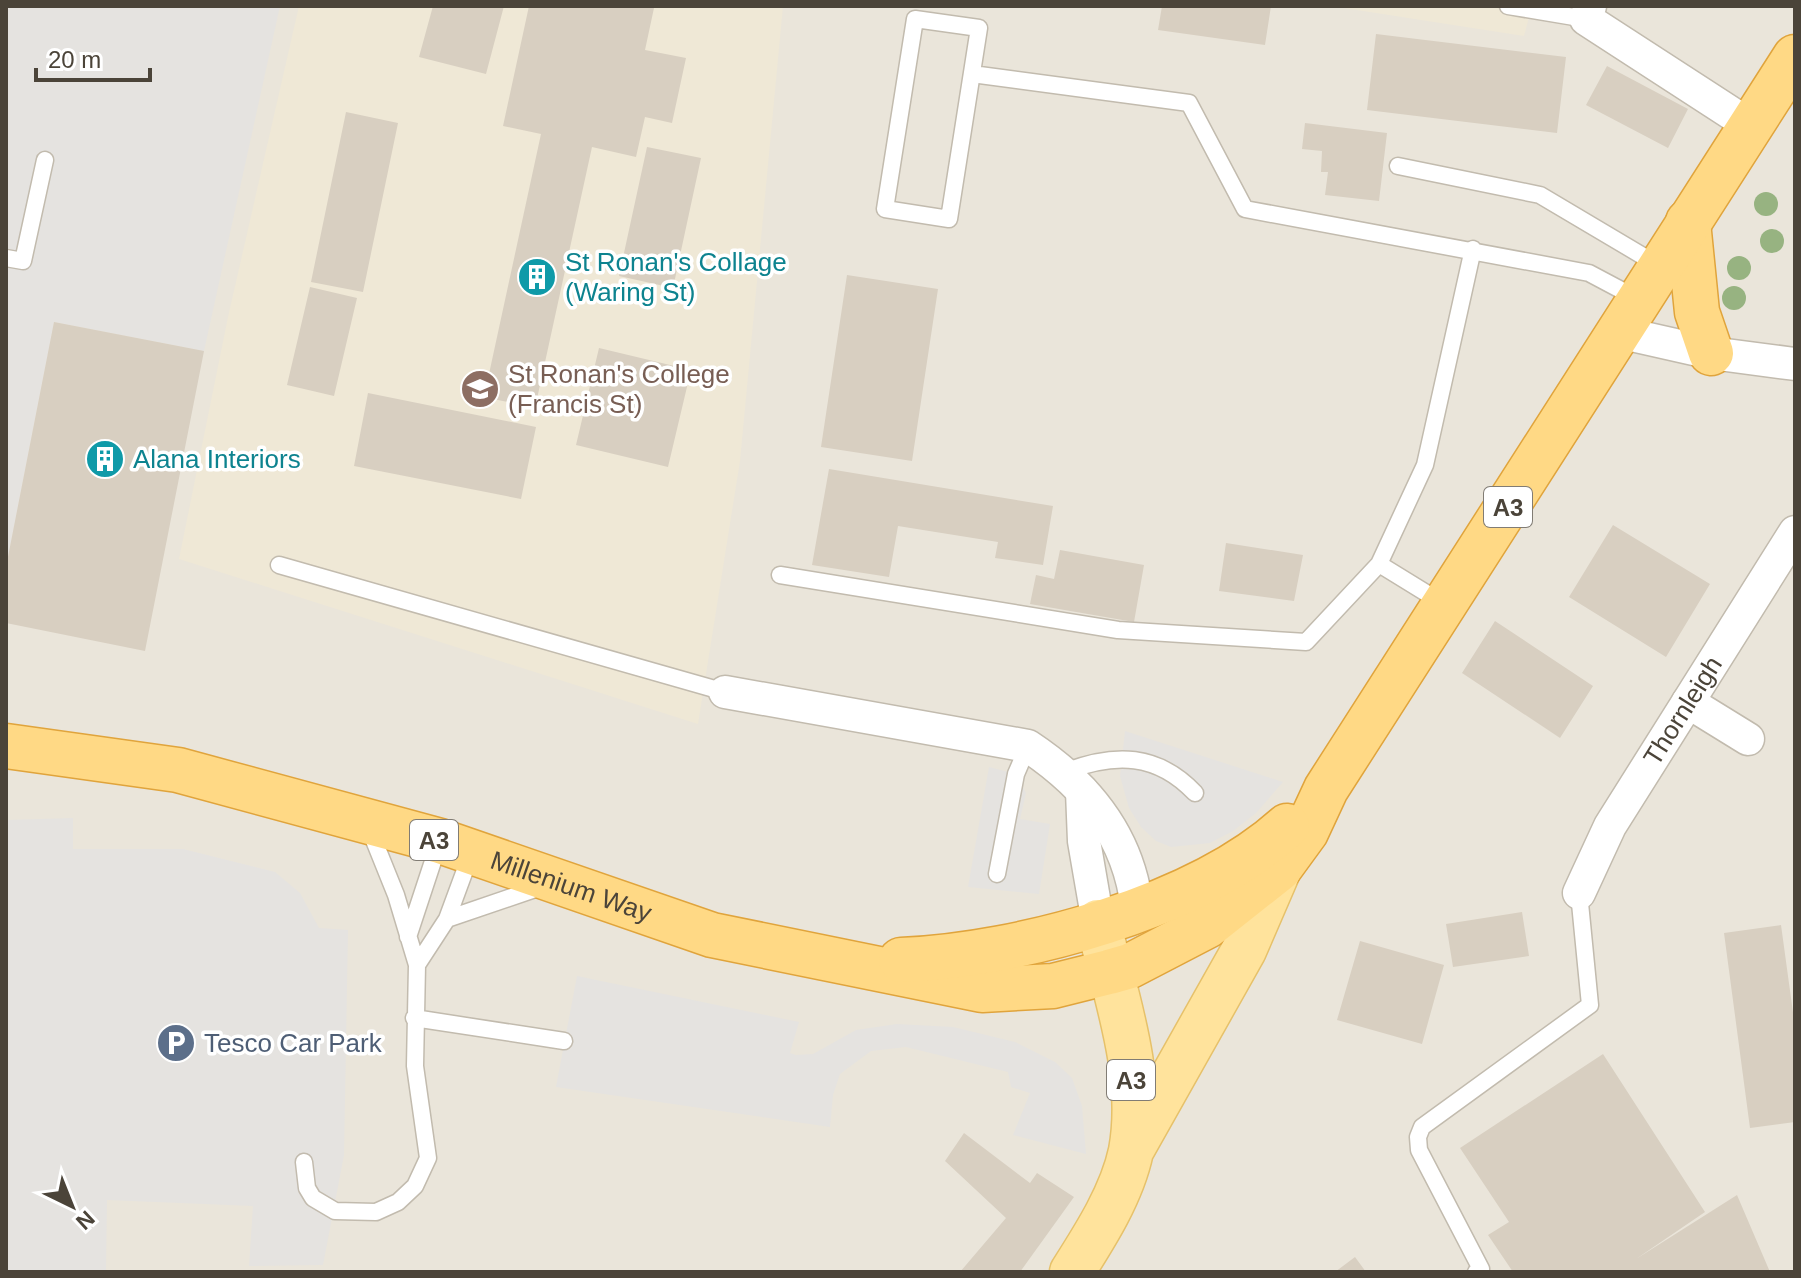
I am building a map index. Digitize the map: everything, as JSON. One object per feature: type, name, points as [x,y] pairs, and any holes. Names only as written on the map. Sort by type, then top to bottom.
[{"type":"highway","name":"A3","points":[[1120,982],[1207,926],[1279,869],[1306,832],[1326,789],[1795,57]]},
{"type":"highway","points":[[1688,222],[1697,312],[1711,353]]},
{"type":"highway","name":"Millenium Way","points":[[6,746],[178,770],[364,818],[712,935],[982,990],[1120,982]]},
{"type":"highway","name":"A3","points":[[1118,915],[1230,869],[1284,829],[1326,789]]},
{"type":"highway","name":"Millenium Way","points":[[855,962],[943,958],[994,950],[1118,915]]},
{"type":"main road","points":[[1131,1151],[1244,950],[1279,869]]},
{"type":"main road","name":"A3","points":[[1072,1272],[1110,1207],[1131,1151],[1131,1087],[1120,982],[1118,915]]},
{"type":"street","points":[[1588,12],[1751,126]]},
{"type":"street","points":[[1639,300],[1711,353],[1795,364]]},
{"type":"street","name":"Thornleigh","points":[[1579,893],[1610,826],[1795,532]]},
{"type":"street","points":[[725,692],[1028,746],[1074,781],[1124,850],[1134,874],[1118,915]]},
{"type":"street","points":[[1688,702],[1748,739]]},
{"type":"street","points":[[1074,781],[1084,841],[1118,915]]},
{"type":"lane","points":[[1508,6],[1588,12]]},
{"type":"lane","points":[[915,19],[979,28],[972,74],[949,219],[885,209],[915,19]]},
{"type":"lane","points":[[972,74],[1189,103],[1245,209],[1589,273],[1639,300]]},
{"type":"lane","points":[[6,258],[23,261],[45,160]]},
{"type":"lane","points":[[1398,166],[1540,195],[1639,300]]},
{"type":"lane","points":[[780,575],[1118,630],[1306,642],[1379,564],[1425,465],[1473,249]]},
{"type":"lane","points":[[1379,564],[1446,605]]},
{"type":"lane","points":[[279,565],[725,692]]},
{"type":"lane","points":[[997,874],[1016,774],[1028,746]]},
{"type":"lane","points":[[1074,781],[1120,756],[1177,774],[1195,793]]},
{"type":"lane","points":[[304,1162],[307,1188],[313,1198],[335,1211],[376,1212],[398,1202],[415,1186],[428,1158],[415,1066],[417,965],[392,883],[364,818]]},
{"type":"lane","points":[[408,937],[456,847]]},
{"type":"lane","points":[[417,965],[447,919],[456,847]]},
{"type":"lane","points":[[447,919],[558,882]]},
{"type":"lane","points":[[1476,1272],[1481,1269],[1419,1150],[1418,1137],[1422,1127],[1590,1005],[1579,893]]},
{"type":"lane","points":[[414,1018],[564,1041]]},
{"type":"shaded area","points":[[6,6],[1795,6],[1795,1272],[6,1272]]},
{"type":"shaded area","points":[[6,6],[280,6],[204,351],[54,322],[6,567]]},
{"type":"shaded area","name":"St Ronan's College (Francis St)","points":[[299,6],[783,6],[740,461],[698,724],[179,559],[228,317]]},
{"type":"shaded area","points":[[1331,6],[1532,6],[1524,36]]},
{"type":"shaded area","points":[[1125,731],[1283,782],[1256,813],[1233,831],[1210,843],[1171,847],[1156,841],[1141,827],[1129,808],[1120,776]]},
{"type":"shaded area","points":[[989,767],[1016,774],[1026,793],[1020,819],[1050,824],[1039,894],[968,887]]},
{"type":"shaded area","name":"Tesco Car Park","points":[[73,818],[73,849],[183,849],[275,872],[300,893],[319,928],[348,930],[344,1155],[323,1265],[249,1266],[253,1206],[107,1200],[106,1272],[6,1272],[6,820]]},
{"type":"shaded area","points":[[577,976],[799,1022],[790,1053],[796,1055],[813,1054],[856,1030],[897,1024],[953,1027],[1015,1042],[1055,1062],[1072,1078],[1082,1106],[1086,1154],[1013,1135],[1030,1093],[1011,1087],[1008,1072],[906,1047],[871,1051],[840,1074],[833,1095],[830,1127],[556,1087]]},
{"type":"building","points":[[433,6],[504,6],[486,74],[419,57]]},
{"type":"building","name":"St Ronan's Collage (Waring St)","points":[[529,6],[654,8],[645,50],[686,58],[672,123],[645,117],[636,157],[592,147],[535,408],[484,397],[541,134],[503,126]]},
{"type":"building","points":[[1162,6],[1271,6],[1265,45],[1158,30]]},
{"type":"building","points":[[1376,34],[1566,57],[1557,133],[1367,110]]},
{"type":"building","points":[[1607,66],[1688,109],[1668,148],[1586,105]]},
{"type":"building","points":[[346,112],[398,123],[363,292],[311,282]]},
{"type":"building","points":[[1305,123],[1387,133],[1379,201],[1325,195],[1328,172],[1321,172],[1322,151],[1302,149]]},
{"type":"building","points":[[647,147],[701,158],[673,288],[619,276]]},
{"type":"building","points":[[847,275],[938,289],[912,461],[821,447]]},
{"type":"building","points":[[310,287],[357,298],[334,396],[287,385]]},
{"type":"building","name":"Alana Interiors","points":[[54,322],[204,351],[145,651],[6,623],[6,567]]},
{"type":"building","points":[[599,348],[691,370],[668,467],[576,445]]},
{"type":"building","points":[[368,393],[536,427],[521,499],[354,466]]},
{"type":"building","points":[[829,469],[1053,506],[1043,565],[995,558],[998,542],[898,526],[889,577],[812,565]]},
{"type":"building","points":[[1613,525],[1710,584],[1666,657],[1569,597]]},
{"type":"building","points":[[1226,543],[1303,555],[1294,601],[1219,591]]},
{"type":"building","points":[[1060,550],[1144,565],[1134,622],[1030,604],[1036,575],[1054,579]]},
{"type":"building","points":[[1495,621],[1593,686],[1560,738],[1462,673]]},
{"type":"building","points":[[1522,912],[1529,956],[1453,967],[1446,924]]},
{"type":"building","points":[[1781,925],[1795,1027],[1795,1122],[1750,1128],[1724,933]]},
{"type":"building","points":[[1360,941],[1444,965],[1422,1044],[1337,1020]]},
{"type":"building","points":[[1603,1054],[1705,1212],[1636,1259],[1737,1195],[1770,1272],[1513,1272],[1488,1235],[1509,1222],[1460,1148]]},
{"type":"building","points":[[964,1133],[1030,1183],[1037,1173],[1074,1197],[1020,1272],[960,1272],[1006,1218],[945,1161]]},
{"type":"building","points":[[1355,1257],[1366,1272],[1335,1272]]},
{"type":"place","name":"St Ronan's Collage (Waring St)","points":[[537,277]]},
{"type":"place","name":"St Ronan's College (Francis St)","points":[[480,389]]},
{"type":"place","name":"Alana Interiors","points":[[105,459]]},
{"type":"place","name":"Tesco Car Park","points":[[176,1043]]}]
